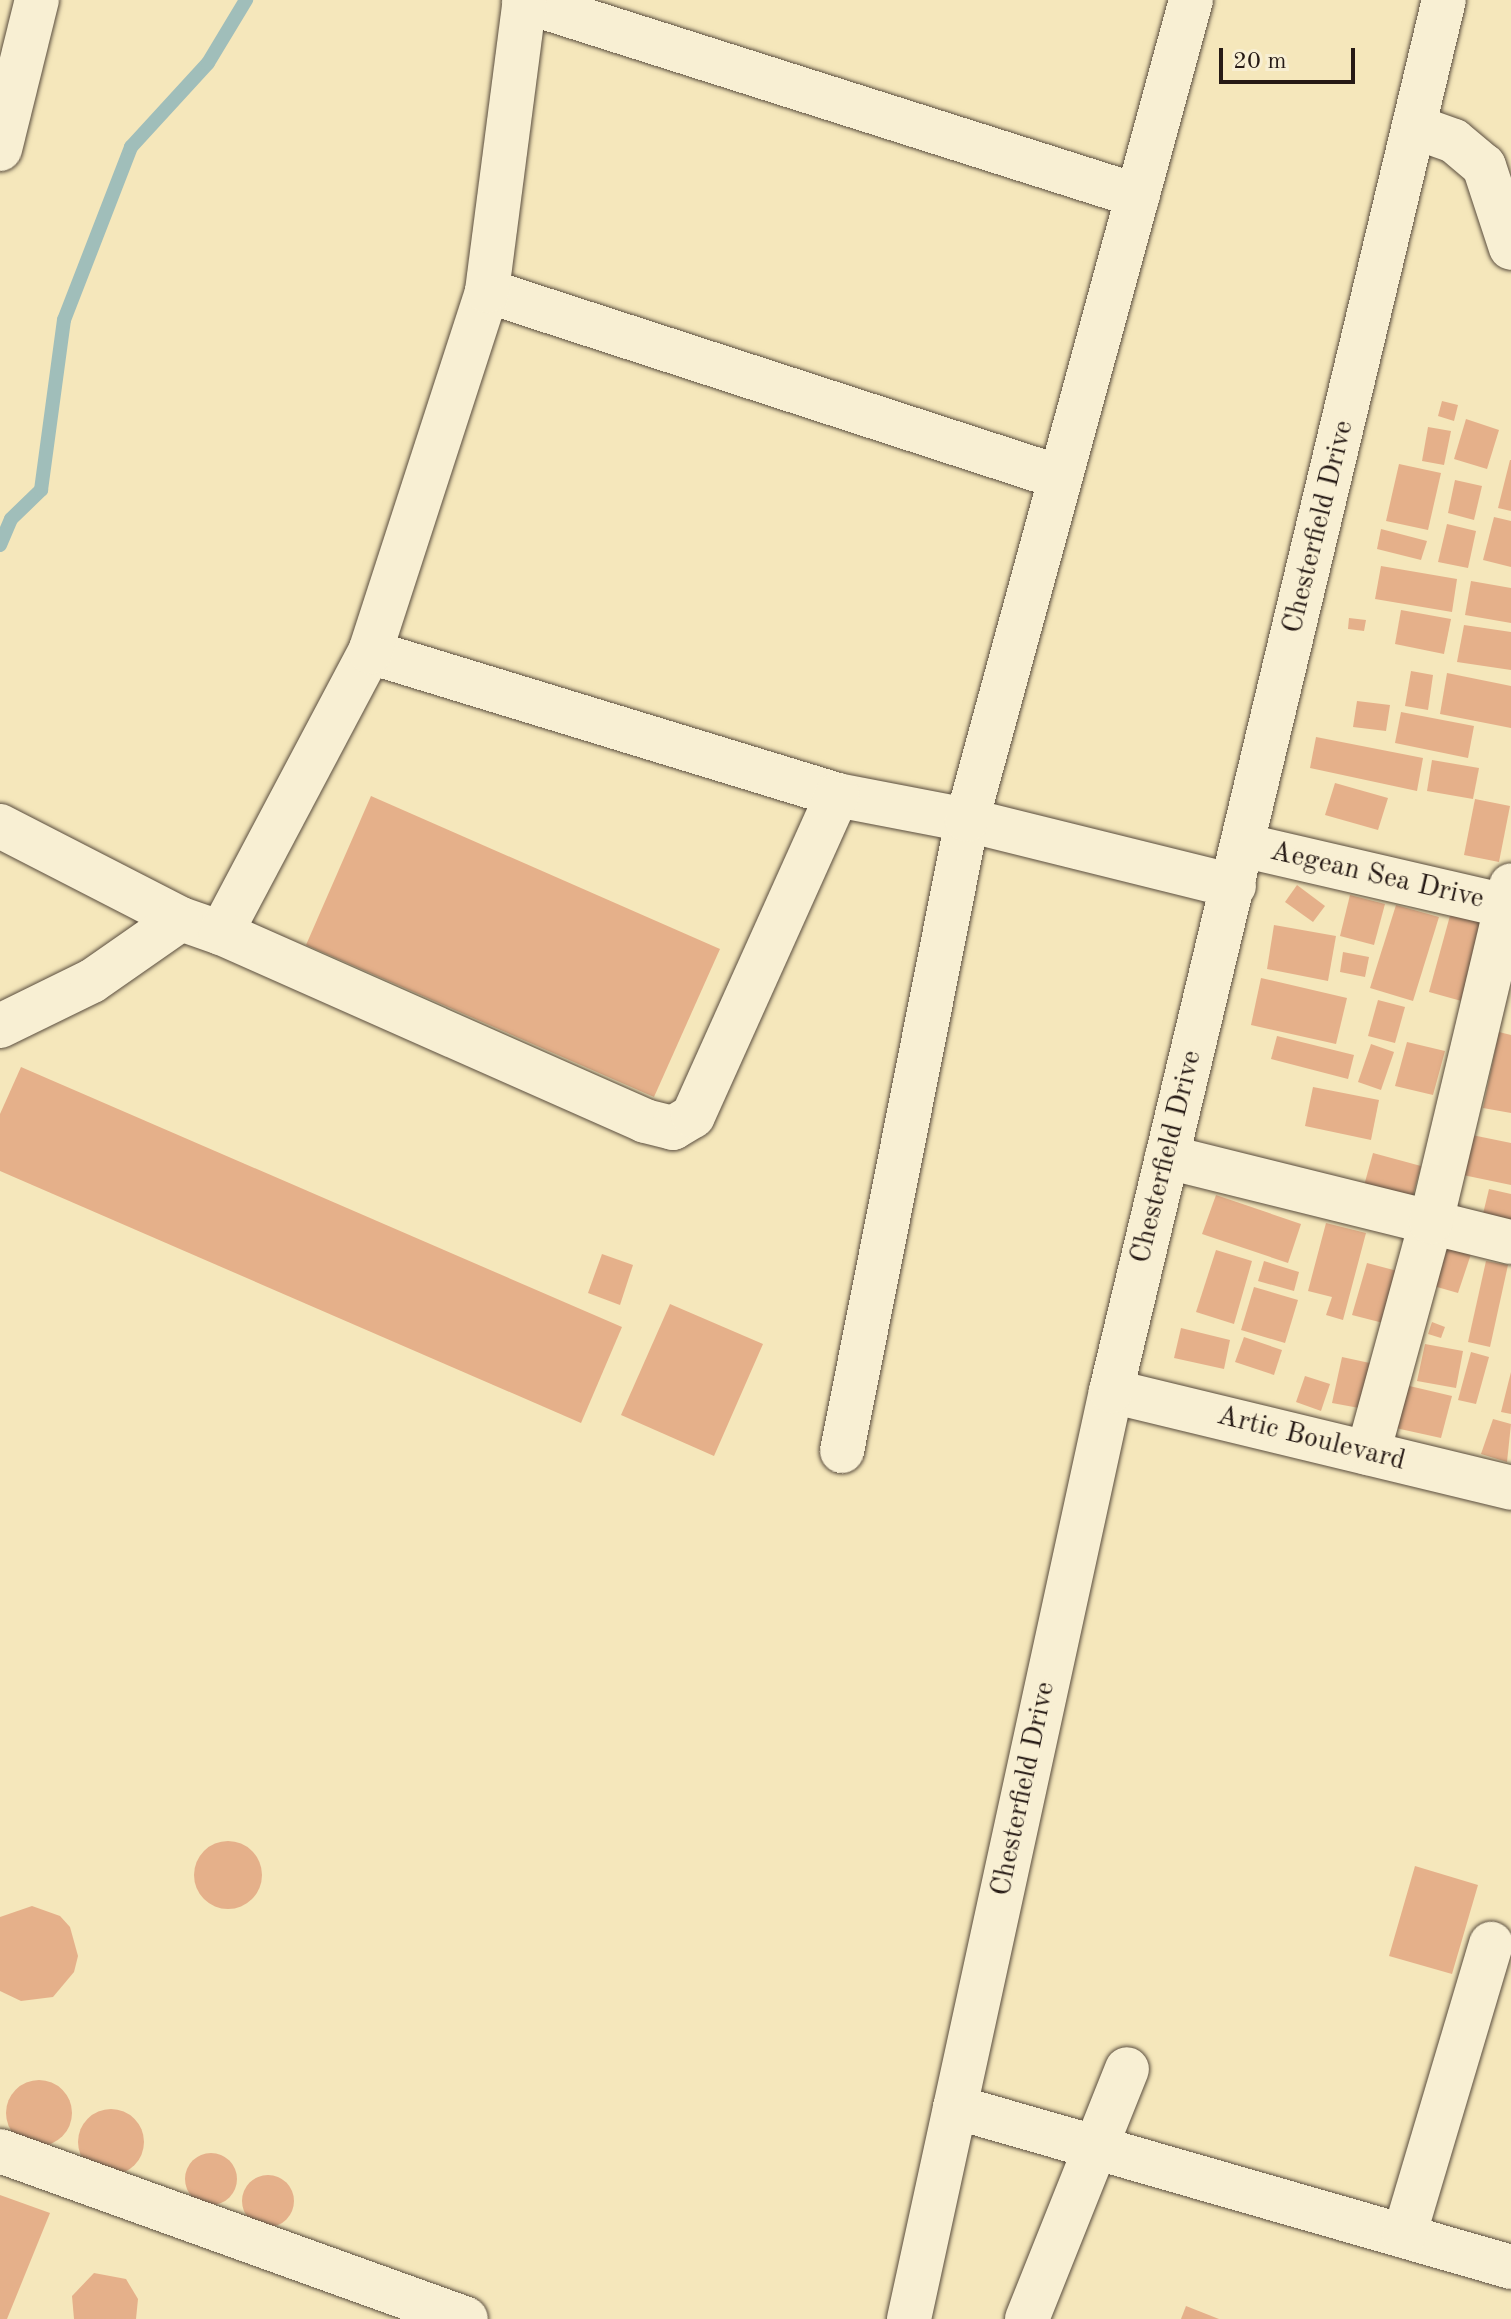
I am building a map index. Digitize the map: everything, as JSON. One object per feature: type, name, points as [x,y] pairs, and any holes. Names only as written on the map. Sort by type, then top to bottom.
[{"type":"street","points":[[0,149],[37,0]]},
{"type":"street","points":[[0,1026],[201,926],[370,652],[487,291],[524,0],[1138,196]]},
{"type":"street","points":[[842,1451],[967,820],[1191,0]]},
{"type":"street","name":"Chesterfield Drive","points":[[909,2319],[1111,1391],[1444,0]]},
{"type":"street","points":[[1415,127],[1454,141],[1484,166],[1511,248]]},
{"type":"street","points":[[487,291],[1059,477]]},
{"type":"street","name":"Aegean Sea Drive","points":[[370,652],[837,795],[1238,866],[1509,899]]},
{"type":"street","points":[[0,826],[201,926],[645,1121],[673,1128],[693,1116],[837,795]]},
{"type":"street","points":[[1368,1453],[1431,1222],[1509,899]]},
{"type":"street","points":[[1167,1157],[1511,1242]]},
{"type":"street","name":"Artic Boulevard","points":[[1111,1391],[1511,1488]]},
{"type":"street","points":[[1404,2236],[1491,1944]]},
{"type":"street","points":[[1027,2319],[1127,2069]]},
{"type":"street","points":[[955,2107],[1511,2267]]},
{"type":"street","points":[[0,2151],[466,2319]]},
{"type":"building","points":[[1442,401],[1458,405],[1454,421],[1438,416]]},
{"type":"building","points":[[1466,419],[1499,430],[1487,469],[1454,459]]},
{"type":"building","points":[[1428,427],[1451,431],[1444,465],[1422,461]]},
{"type":"building","points":[[1511,460],[1511,511],[1498,508]]},
{"type":"building","points":[[1399,464],[1441,473],[1428,530],[1386,521]]},
{"type":"building","points":[[1455,480],[1482,486],[1474,520],[1448,513]]},
{"type":"building","points":[[1494,517],[1511,521],[1511,567],[1483,560]]},
{"type":"building","points":[[1447,524],[1476,531],[1468,568],[1438,562]]},
{"type":"building","points":[[1381,529],[1427,541],[1421,560],[1377,549]]},
{"type":"building","points":[[1381,566],[1457,579],[1452,612],[1375,599]]},
{"type":"building","points":[[1471,581],[1511,588],[1511,623],[1465,615]]},
{"type":"building","points":[[1401,610],[1451,619],[1444,654],[1395,644]]},
{"type":"building","points":[[1349,618],[1366,620],[1364,631],[1348,629]]},
{"type":"building","points":[[1464,625],[1511,632],[1511,670],[1457,662]]},
{"type":"building","points":[[1411,671],[1433,675],[1428,710],[1405,706]]},
{"type":"building","points":[[1447,673],[1511,686],[1511,728],[1440,714]]},
{"type":"building","points":[[1357,701],[1390,705],[1386,731],[1353,727]]},
{"type":"building","points":[[1401,712],[1474,726],[1468,758],[1395,743]]},
{"type":"building","points":[[1316,737],[1423,758],[1417,791],[1310,768]]},
{"type":"building","points":[[1432,760],[1479,768],[1473,799],[1427,791]]},
{"type":"building","points":[[1335,783],[1388,798],[1378,830],[1325,815]]},
{"type":"building","points":[[371,796],[720,949],[654,1097],[306,945]]},
{"type":"building","points":[[1475,799],[1510,806],[1499,862],[1464,855]]},
{"type":"building","points":[[1297,885],[1325,906],[1313,922],[1285,902]]},
{"type":"building","points":[[1350,895],[1385,904],[1374,945],[1340,936]]},
{"type":"building","points":[[1396,905],[1439,917],[1413,1001],[1370,988]]},
{"type":"building","points":[[1451,912],[1487,922],[1465,1002],[1429,992]]},
{"type":"building","points":[[1274,925],[1336,936],[1328,981],[1267,969]]},
{"type":"building","points":[[1343,952],[1369,957],[1365,977],[1340,972]]},
{"type":"building","points":[[1261,978],[1347,998],[1336,1044],[1251,1025]]},
{"type":"building","points":[[1378,1000],[1405,1007],[1395,1043],[1368,1036]]},
{"type":"building","points":[[1499,1032],[1511,1035],[1511,1113],[1483,1108]]},
{"type":"building","points":[[1277,1036],[1354,1055],[1348,1079],[1271,1059]]},
{"type":"building","points":[[1407,1042],[1445,1051],[1433,1095],[1395,1086]]},
{"type":"building","points":[[1371,1044],[1394,1052],[1381,1090],[1358,1082]]},
{"type":"building","points":[[21,1067],[622,1327],[581,1423],[0,1171],[0,1114]]},
{"type":"building","points":[[1313,1087],[1379,1100],[1371,1140],[1305,1126]]},
{"type":"building","points":[[1472,1135],[1511,1143],[1511,1185],[1463,1175]]},
{"type":"building","points":[[1373,1153],[1421,1166],[1410,1206],[1362,1193]]},
{"type":"building","points":[[1489,1189],[1511,1194],[1511,1225],[1482,1218]]},
{"type":"building","points":[[1216,1195],[1301,1224],[1288,1263],[1202,1234]]},
{"type":"building","points":[[1326,1223],[1366,1233],[1343,1320],[1326,1315],[1332,1297],[1308,1291]]},
{"type":"building","points":[[1445,1236],[1474,1245],[1458,1293],[1430,1285]]},
{"type":"building","points":[[1216,1250],[1252,1261],[1234,1324],[1196,1312]]},
{"type":"building","points":[[602,1254],[633,1265],[620,1305],[588,1293]]},
{"type":"building","points":[[1264,1261],[1299,1272],[1294,1291],[1258,1281]]},
{"type":"building","points":[[1486,1261],[1508,1265],[1490,1347],[1468,1342]]},
{"type":"building","points":[[1367,1263],[1405,1273],[1391,1325],[1352,1315]]},
{"type":"building","points":[[1254,1287],[1298,1300],[1285,1343],[1241,1330]]},
{"type":"building","points":[[670,1304],[763,1344],[714,1456],[621,1415]]},
{"type":"building","points":[[1432,1322],[1445,1327],[1441,1338],[1428,1334]]},
{"type":"building","points":[[1181,1328],[1230,1340],[1224,1369],[1174,1358]]},
{"type":"building","points":[[1244,1337],[1282,1350],[1274,1375],[1235,1362]]},
{"type":"building","points":[[1425,1344],[1463,1351],[1456,1388],[1417,1381]]},
{"type":"building","points":[[1471,1352],[1489,1357],[1476,1404],[1458,1400]]},
{"type":"building","points":[[1342,1357],[1379,1365],[1370,1410],[1332,1403]]},
{"type":"building","points":[[1511,1372],[1511,1414],[1501,1412]]},
{"type":"building","points":[[1305,1376],[1330,1384],[1321,1411],[1296,1402]]},
{"type":"building","points":[[1401,1384],[1452,1396],[1441,1438],[1391,1427]]},
{"type":"building","points":[[1493,1419],[1511,1424],[1507,1462],[1481,1454]]},
{"type":"building","points":[[228,1841],[252,1851],[262,1875],[252,1899],[228,1909],[204,1899],[194,1875],[204,1851]]},
{"type":"building","points":[[1415,1866],[1478,1885],[1452,1974],[1389,1956]]},
{"type":"building","points":[[32,1906],[60,1916],[70,1927],[78,1956],[74,1972],[53,1997],[21,2001],[0,1991],[0,1917]]},
{"type":"building","points":[[45,2080],[63,2089],[70,2100],[70,2126],[63,2137],[52,2144],[33,2146],[15,2137],[8,2126],[6,2107],[15,2089],[26,2082]]},
{"type":"building","points":[[111,2109],[124,2112],[134,2119],[141,2129],[144,2142],[141,2155],[134,2165],[124,2172],[111,2175],[98,2172],[88,2165],[81,2155],[78,2142],[81,2129],[88,2119],[98,2112]]},
{"type":"building","points":[[211,2153],[230,2160],[237,2179],[230,2198],[211,2205],[192,2198],[185,2179],[192,2160]]},
{"type":"building","points":[[268,2175],[286,2183],[294,2201],[286,2219],[268,2227],[250,2219],[242,2201],[250,2183]]},
{"type":"building","points":[[0,2195],[50,2213],[7,2319],[0,2319]]},
{"type":"building","points":[[94,2273],[126,2279],[138,2299],[136,2319],[74,2319],[72,2296]]},
{"type":"building","points":[[1186,2306],[1219,2319],[1181,2319]]},
{"type":"waterway","points":[[0,545],[11,519],[41,490],[64,320],[131,147],[208,63],[246,0]]}]
